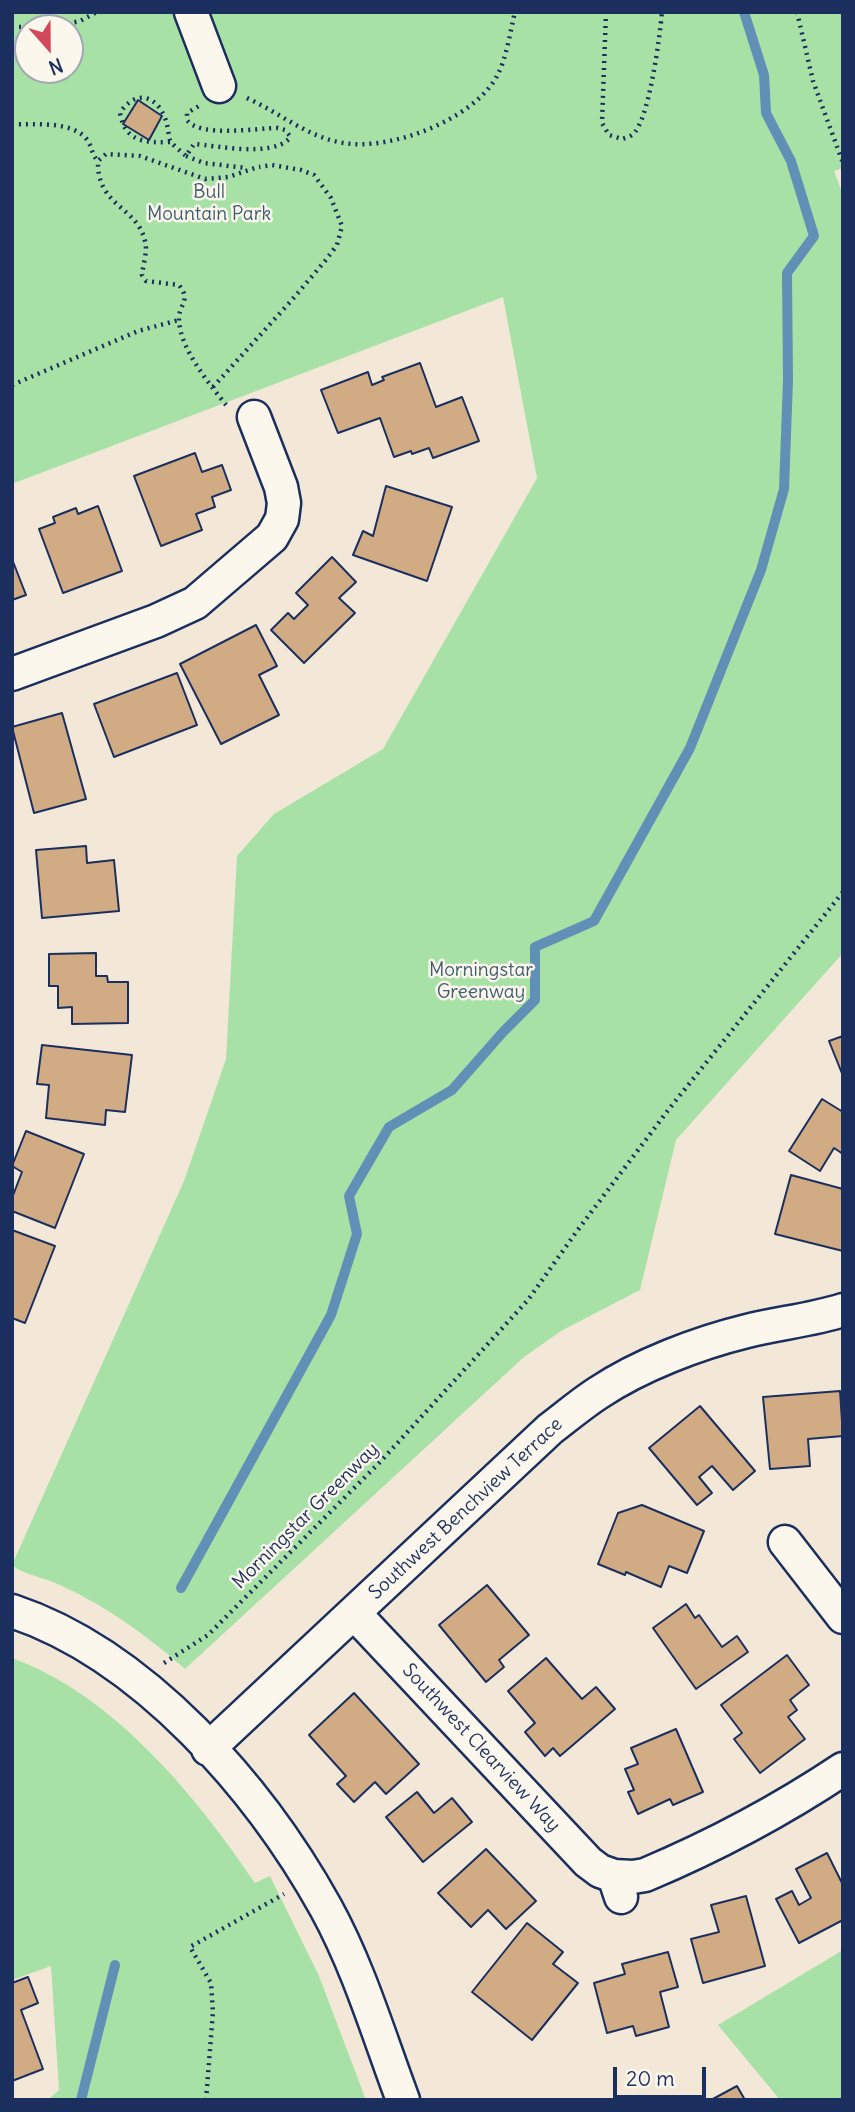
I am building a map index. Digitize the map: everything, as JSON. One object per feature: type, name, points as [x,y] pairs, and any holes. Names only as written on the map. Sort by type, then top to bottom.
[{"type":"street","points":[[191,12],[219,86]]},
{"type":"street","points":[[12,674],[156,621],[195,603],[272,537],[282,519],[287,493],[254,417]]},
{"type":"street","name":"Southwest Benchview Terrace","points":[[208,1749],[550,1429],[600,1392],[658,1362],[700,1345],[749,1330],[843,1310]]},
{"type":"street","points":[[785,1542],[843,1618]]},
{"type":"street","points":[[12,1611],[34,1618],[112,1661],[174,1713],[235,1776],[276,1829],[326,1908],[359,1983],[402,2100]]},
{"type":"street","name":"Southwest Clearview Way","points":[[354,1613],[588,1862],[618,1886],[633,1877],[645,1875],[715,1843],[791,1803],[843,1769]]},
{"type":"path","points":[[12,27],[53,27],[80,21],[97,12]]},
{"type":"path","points":[[186,156],[194,144],[255,149],[277,146],[289,139],[290,136],[285,130],[278,128],[207,131],[190,125],[187,113],[212,101],[219,86],[315,135],[344,143],[375,145],[414,135],[453,116],[479,99],[498,74],[515,12]]},
{"type":"path","points":[[606,12],[602,123],[610,135],[622,139],[633,135],[639,125],[650,85],[662,12]]},
{"type":"path","points":[[797,12],[813,80],[843,163]]},
{"type":"path","points":[[170,142],[143,141],[128,135],[120,113],[127,102],[139,97],[159,106],[166,119],[170,142],[186,156],[226,167],[243,169],[272,165],[314,175],[331,198],[342,226],[337,245],[325,261],[213,387]]},
{"type":"path","points":[[12,124],[63,127],[77,131],[88,141],[93,156],[98,161],[98,172],[110,200],[130,214],[142,232],[146,243],[142,275],[146,281],[179,285],[184,291],[185,302],[178,320],[189,355],[233,414],[254,417]]},
{"type":"path","points":[[98,161],[106,154],[140,156],[205,179],[228,177],[258,167]]},
{"type":"path","points":[[12,385],[138,331],[178,320]]},
{"type":"path","name":"Morningstar Greenway","points":[[136,1681],[208,1635],[382,1461],[528,1300],[669,1110],[843,892]]},
{"type":"path","points":[[206,2100],[213,2012],[211,1983],[190,1947],[279,1897]]},
{"type":"green space","name":"Morningstar Greenway","points":[[12,12],[843,12],[843,168],[834,171],[843,195],[843,953],[676,1140],[640,1290],[561,1331],[524,1357],[185,1669],[142,1634],[95,1603],[12,1565],[184,1181],[226,1059],[237,856],[274,814],[383,749],[537,478],[503,297],[12,484]]},
{"type":"green space","points":[[12,1658],[49,1675],[85,1697],[118,1723],[179,1783],[255,1883],[270,1876],[319,1976],[366,2100],[48,2100],[59,2090],[51,1966],[12,1980]]},
{"type":"green space","points":[[843,1950],[843,2100],[780,2100],[718,2025]]},
{"type":"building","points":[[138,100],[162,116],[149,140],[123,124]]},
{"type":"building","points":[[420,363],[436,407],[462,397],[479,441],[433,458],[429,448],[394,457],[380,418],[338,433],[321,390],[368,372],[372,385],[384,380],[382,377]]},
{"type":"building","points":[[195,453],[202,472],[222,465],[231,490],[212,497],[215,507],[196,514],[202,530],[161,546],[134,476]]},
{"type":"building","points":[[386,486],[452,507],[427,581],[353,555],[363,531],[373,536]]},
{"type":"building","points":[[98,506],[122,571],[63,593],[39,529],[55,523],[53,517],[76,508],[78,514]]},
{"type":"building","points":[[332,557],[356,582],[339,598],[355,613],[304,663],[271,630],[288,613],[294,619],[308,605],[296,593]]},
{"type":"building","points":[[12,559],[26,595],[12,600]]},
{"type":"building","points":[[256,625],[277,666],[259,675],[279,715],[221,744],[180,664]]},
{"type":"building","points":[[177,673],[197,725],[114,757],[94,704]]},
{"type":"building","points":[[62,713],[86,799],[34,813],[12,727]]},
{"type":"building","points":[[86,846],[87,863],[114,860],[119,911],[42,918],[36,850]]},
{"type":"building","points":[[96,953],[96,976],[107,976],[108,982],[128,982],[128,1023],[72,1024],[72,1007],[58,1008],[58,986],[49,986],[49,954]]},
{"type":"building","points":[[843,1036],[843,1076],[829,1041]]},
{"type":"building","points":[[42,1045],[132,1055],[125,1112],[106,1110],[105,1125],[46,1118],[49,1085],[37,1084]]},
{"type":"building","points":[[822,1099],[843,1112],[843,1154],[834,1148],[820,1171],[789,1151]]},
{"type":"building","points":[[26,1131],[84,1154],[55,1228],[12,1211],[12,1198],[22,1172],[12,1166]]},
{"type":"building","points":[[791,1175],[843,1189],[843,1251],[775,1234]]},
{"type":"building","points":[[12,1230],[55,1246],[25,1323],[12,1318]]},
{"type":"building","points":[[840,1391],[843,1436],[808,1439],[810,1466],[770,1469],[763,1397]]},
{"type":"building","points":[[700,1406],[755,1471],[733,1490],[712,1466],[699,1477],[712,1493],[697,1505],[649,1448]]},
{"type":"building","points":[[642,1505],[704,1531],[687,1573],[669,1566],[661,1587],[598,1564],[618,1513]]},
{"type":"building","points":[[487,1585],[529,1635],[499,1660],[504,1667],[486,1682],[439,1625]]},
{"type":"building","points":[[686,1604],[695,1618],[699,1615],[722,1647],[737,1636],[748,1652],[696,1689],[653,1628]]},
{"type":"building","points":[[787,1655],[809,1685],[790,1700],[797,1710],[788,1717],[805,1739],[760,1773],[734,1739],[742,1733],[721,1705]]},
{"type":"building","points":[[546,1658],[582,1699],[596,1687],[615,1709],[560,1756],[553,1748],[545,1756],[525,1732],[535,1723],[508,1691]]},
{"type":"building","points":[[354,1693],[419,1764],[386,1794],[375,1782],[354,1802],[337,1784],[346,1776],[309,1735]]},
{"type":"building","points":[[676,1729],[703,1792],[673,1805],[670,1799],[638,1814],[628,1792],[634,1790],[625,1769],[638,1764],[631,1748]]},
{"type":"building","points":[[417,1792],[434,1813],[452,1798],[472,1822],[423,1862],[386,1817]]},
{"type":"building","points":[[486,1849],[536,1901],[506,1929],[488,1910],[471,1927],[438,1893]]},
{"type":"building","points":[[827,1853],[843,1885],[843,1920],[799,1943],[776,1899],[792,1891],[799,1905],[811,1898],[796,1869]]},
{"type":"building","points":[[746,1896],[765,1966],[703,1983],[691,1939],[719,1932],[711,1905]]},
{"type":"building","points":[[527,1923],[563,1952],[553,1964],[578,1983],[532,2040],[472,1992]]},
{"type":"building","points":[[668,1952],[678,1987],[660,1992],[669,2027],[636,2036],[633,2026],[607,2033],[594,1983],[625,1974],[622,1964]]},
{"type":"building","points":[[28,1977],[38,2003],[21,2010],[43,2069],[12,2081],[12,1983]]},
{"type":"building","points":[[737,2086],[745,2100],[711,2100]]},
{"type":"waterway","points":[[181,1588],[331,1315],[357,1234],[349,1196],[389,1127],[452,1090],[535,1000],[535,947],[594,921],[690,748],[761,570],[784,489],[788,380],[787,273],[814,236],[791,161],[766,113],[764,75],[744,12]]},
{"type":"waterway","points":[[81,2100],[115,1965]]},
{"type":"park label","name":"Bull Mountain Park","points":[[209,204]]}]
